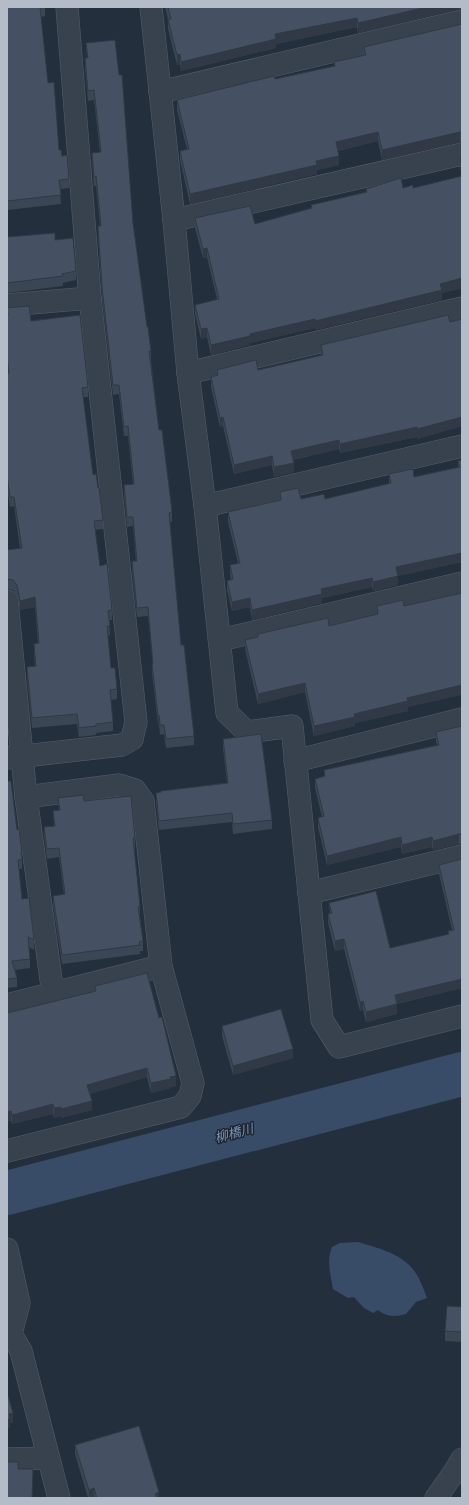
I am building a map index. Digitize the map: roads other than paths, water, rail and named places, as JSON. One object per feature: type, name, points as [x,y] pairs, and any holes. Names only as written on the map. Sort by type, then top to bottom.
[{"type":"street","points":[[14,758],[122,745],[132,739],[136,722],[90,298],[67,7]]},
{"type":"street","points":[[151,7],[174,220],[188,373],[205,506],[227,713],[247,732],[292,726],[322,1020],[339,1047],[462,1016]]},
{"type":"street","points":[[160,92],[462,21]]},
{"type":"street","points":[[174,220],[462,154]]},
{"type":"street","points":[[7,305],[90,298]]},
{"type":"street","points":[[188,373],[462,308]]},
{"type":"street","points":[[205,506],[462,446]]},
{"type":"street","points":[[220,640],[462,582]]},
{"type":"street","points":[[7,601],[14,758],[26,797],[53,994]]},
{"type":"street","points":[[295,761],[462,719]]},
{"type":"street","points":[[7,1151],[181,1107],[190,1096],[193,1083],[161,966],[143,802],[134,790],[119,785],[26,797]]},
{"type":"street","points":[[309,893],[462,856]]},
{"type":"street","points":[[7,1005],[161,966]]},
{"type":"street","points":[[7,1249],[19,1303],[9,1334],[21,1351],[59,1498]]},
{"type":"street","points":[[7,1459],[48,1458]]},
{"type":"street","points":[[436,1498],[462,1459]]},
{"type":"water","points":[[358,1242],[386,1251],[405,1262],[416,1274],[427,1298],[416,1302],[406,1314],[391,1316],[378,1310],[373,1313],[364,1308],[354,1297],[348,1298],[333,1289],[329,1263],[332,1247],[340,1243]]},
{"type":"waterway","name":"柳橋川","points":[[7,1193],[462,1074]]}]
